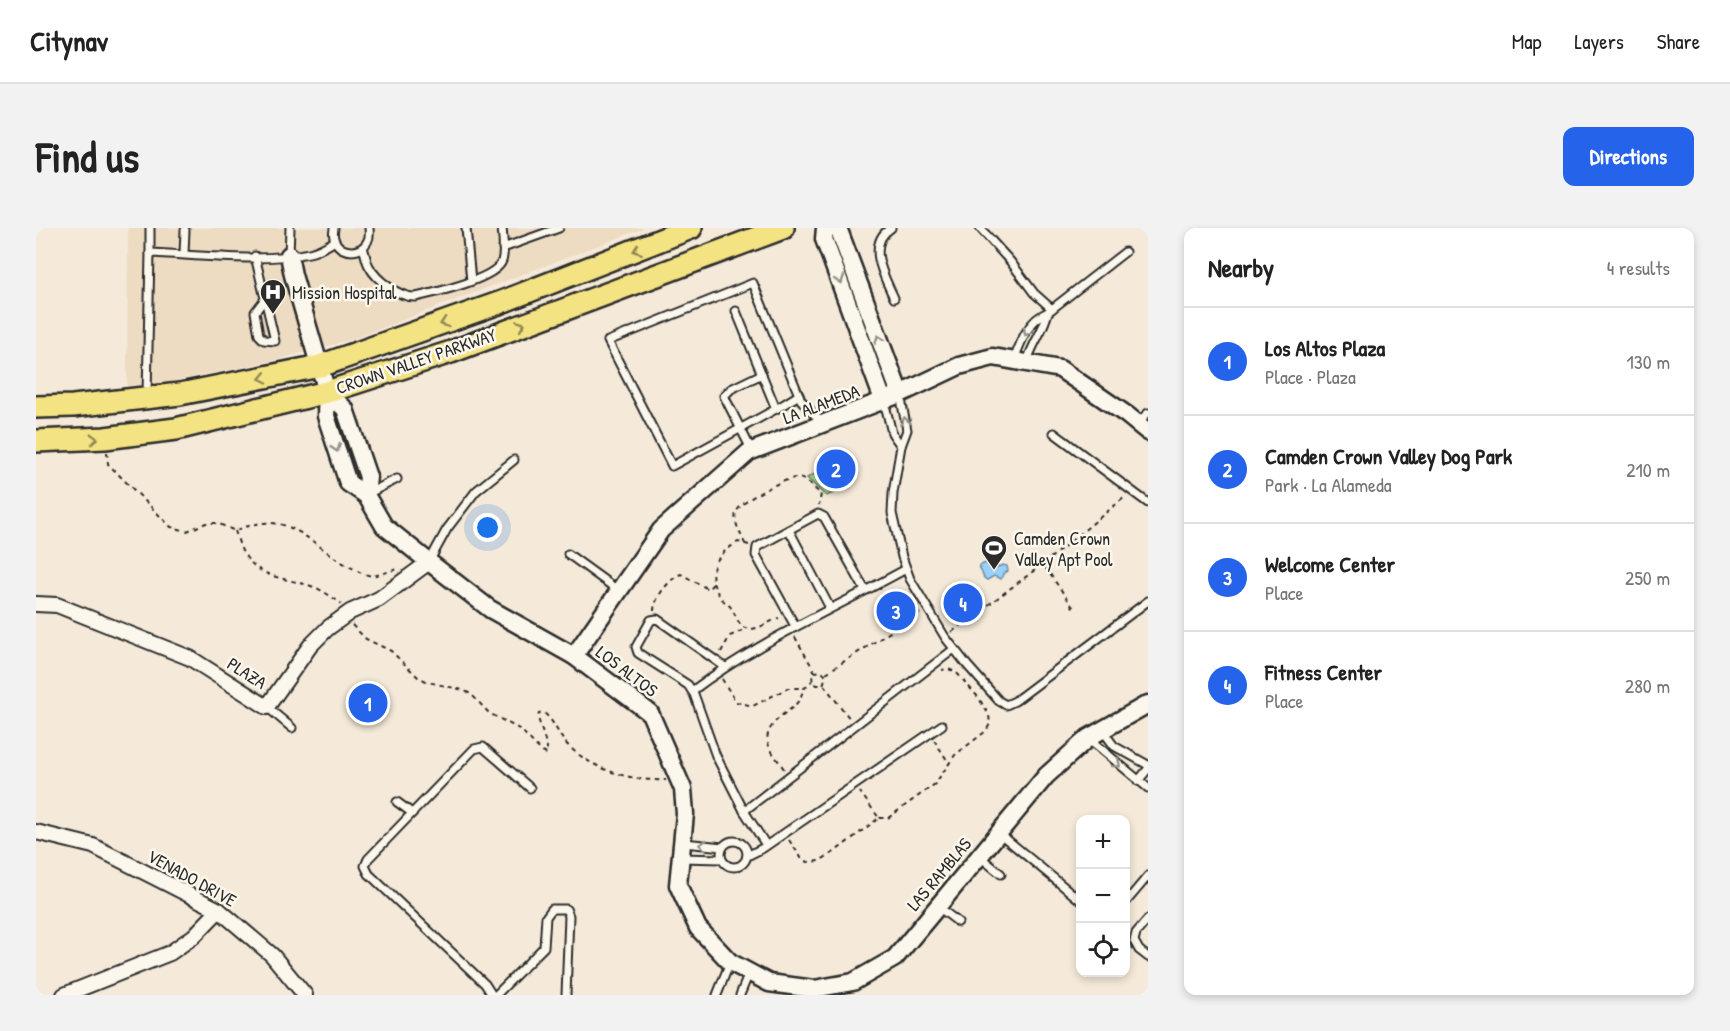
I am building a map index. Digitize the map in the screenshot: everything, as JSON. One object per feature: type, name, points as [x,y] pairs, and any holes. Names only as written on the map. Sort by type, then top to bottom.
[{"type":"main road","name":"CROWN VALLEY PARKWAY","points":[[36,441],[105,438],[176,429],[327,392],[451,352],[783,228]]},
{"type":"main road","name":"CROWN VALLEY PARKWAY","points":[[36,407],[73,406],[147,398],[226,386],[320,366],[499,303],[675,231]]},
{"type":"street","points":[[825,228],[824,239],[883,400]]},
{"type":"street","points":[[837,228],[900,394]]},
{"type":"street","name":"LOS ALTOS","points":[[289,255],[327,392],[326,416],[348,483],[366,495],[384,526],[423,566],[490,609],[574,656],[650,713],[683,789],[685,814],[678,885],[698,928],[730,962]]},
{"type":"street","name":"LA ALAMEDA","points":[[574,656],[661,530],[752,451],[900,394],[959,366],[993,357],[1060,369],[1144,423]]},
{"type":"street","name":"PLAZA","points":[[36,604],[57,604],[190,658],[267,707],[310,646],[328,628],[347,614],[379,598],[423,566]]},
{"type":"street","name":"LAS RAMBLAS","points":[[730,962],[770,983],[814,989],[853,982],[895,958],[1046,776],[1095,733],[1148,704]]},
{"type":"street","name":"VENADO DRIVE","points":[[36,832],[93,846],[219,910],[272,955],[305,995]]},
{"type":"street","points":[[64,995],[170,953],[194,936],[219,910]]},
{"type":"lane","points":[[147,398],[150,228]]},
{"type":"lane","points":[[289,255],[290,228]]},
{"type":"lane","points":[[334,228],[335,241],[342,249],[348,251],[363,247],[369,237],[369,228]]},
{"type":"lane","points":[[466,228],[471,281]]},
{"type":"lane","points":[[363,247],[369,266],[375,274],[395,292],[409,298],[471,281],[497,268],[502,262],[502,228]]},
{"type":"lane","points":[[503,248],[559,228]]},
{"type":"lane","points":[[891,228],[887,230],[877,249],[881,270],[894,298]]},
{"type":"lane","points":[[980,228],[1050,310]]},
{"type":"lane","points":[[184,254],[185,230]]},
{"type":"lane","points":[[150,253],[289,255],[316,251],[335,241]]},
{"type":"lane","points":[[1020,362],[1029,327],[1037,316],[1050,310],[1125,252]]},
{"type":"lane","points":[[255,256],[276,341],[264,340],[259,335],[255,312],[265,299]]},
{"type":"lane","points":[[799,396],[672,466],[608,341],[753,283],[799,396],[823,424]]},
{"type":"lane","points":[[1020,362],[1046,322],[1050,310]]},
{"type":"lane","points":[[736,311],[776,409]]},
{"type":"lane","points":[[752,451],[724,396],[726,392],[762,374]]},
{"type":"lane","points":[[900,394],[907,430],[901,446],[892,513],[906,569],[945,638],[999,701],[1006,705],[1015,701],[1148,601]]},
{"type":"lane","points":[[883,400],[892,433],[901,446]]},
{"type":"lane","points":[[1054,433],[1148,503]]},
{"type":"lane","points":[[423,566],[476,490],[514,460]]},
{"type":"lane","points":[[366,495],[397,479]]},
{"type":"lane","points":[[792,627],[756,555],[758,547],[818,514],[824,517],[865,590]]},
{"type":"lane","points":[[789,530],[830,608]]},
{"type":"lane","points":[[568,554],[619,591]]},
{"type":"lane","points":[[692,691],[725,667],[792,627],[906,569]]},
{"type":"lane","points":[[725,667],[657,620],[651,621],[636,647],[638,653],[688,685],[692,691],[716,756],[744,811],[766,845]]},
{"type":"lane","points":[[744,811],[954,649]]},
{"type":"lane","points":[[267,707],[292,728]]},
{"type":"lane","points":[[747,856],[942,725]]},
{"type":"lane","points":[[1095,733],[1148,767],[1138,781]]},
{"type":"lane","points":[[1095,733],[1138,781],[1148,788]]},
{"type":"lane","points":[[530,788],[483,747],[474,749],[368,858],[365,866],[369,874],[494,995],[544,947],[546,917],[552,909],[566,909],[569,916],[566,995]]},
{"type":"lane","points":[[397,802],[412,813]]},
{"type":"lane","points":[[998,832],[1076,897]]},
{"type":"lane","points":[[731,841],[737,841],[743,844],[747,850],[747,856],[740,867],[734,868],[727,866],[721,859],[682,850],[723,847],[731,841]]},
{"type":"lane","points":[[721,859],[723,847]]},
{"type":"lane","points":[[979,856],[1001,874]]},
{"type":"lane","points":[[1130,896],[1148,876]]},
{"type":"lane","points":[[938,906],[958,922]]},
{"type":"lane","points":[[1148,919],[1136,933],[1134,941],[1148,957]]},
{"type":"lane","points":[[717,995],[730,962]]},
{"type":"lane","points":[[740,995],[749,973]]},
{"type":"path","points":[[105,438],[108,464],[171,527],[187,531],[206,524],[217,523],[235,531],[245,556],[258,569],[279,580],[312,586],[323,591],[347,614],[366,639],[391,651],[418,677],[471,694],[489,712],[521,730],[542,752],[547,754],[538,718],[539,713],[542,712],[547,714],[563,740],[594,766],[641,779],[664,781],[678,779]]},
{"type":"path","points":[[745,544],[735,519],[736,511],[747,500],[783,481],[800,478],[812,485],[821,494],[818,514]]},
{"type":"path","points":[[945,638],[1043,564],[1132,491]]},
{"type":"path","points":[[235,531],[250,524],[265,522],[279,524],[306,536],[362,573],[381,574],[423,566]]},
{"type":"path","points":[[746,629],[740,625],[714,583],[712,570],[722,554],[738,542],[758,547]]},
{"type":"path","points":[[1043,564],[1075,610]]},
{"type":"path","points":[[654,620],[654,605],[673,577],[681,574],[708,589],[714,583]]},
{"type":"path","points":[[824,674],[927,608]]},
{"type":"path","points":[[715,660],[730,636],[746,629],[754,629],[781,617],[792,627],[815,672]]},
{"type":"path","points":[[784,833],[802,859],[808,862],[819,861],[879,818],[888,818],[927,791],[935,784],[955,755],[986,730],[990,724],[989,715],[978,697],[957,672],[948,669],[940,670],[935,663]]},
{"type":"path","points":[[815,672],[821,671],[824,674],[826,679],[823,685]]},
{"type":"path","points":[[718,672],[736,702],[744,704],[753,705],[788,688],[804,688]]},
{"type":"path","points":[[790,777],[768,746],[766,737],[776,721],[798,703],[804,688],[812,681],[815,672]]},
{"type":"path","points":[[812,681],[817,686],[823,685]]},
{"type":"path","points":[[823,685],[855,726]]},
{"type":"path","points":[[929,733],[949,763]]},
{"type":"path","points":[[854,784],[879,818]]},
{"type":"shaded area","name":"Mission Hospital","points":[[128,228],[644,228],[350,340],[276,360],[170,382],[127,386]]},
{"type":"green space","points":[[843,459],[850,487],[826,496],[807,478]]},
{"type":"water","name":"Camden Crown Valley Apt Pool","points":[[988,562],[995,568],[1007,566],[1008,571],[1001,579],[994,576],[987,580],[979,566]]},
{"type":"place","name":"Mission Hospital","points":[[273,315]]},
{"type":"place","name":"Camden Crown Valley Dog Park","points":[[836,469]]},
{"type":"place","name":"Camden Crown Valley Apt Pool","points":[[994,571]]},
{"type":"place","name":"Fitness Center","points":[[963,603]]},
{"type":"place","name":"Welcome Center","points":[[896,611]]},
{"type":"place","name":"Los Altos Plaza","points":[[368,703]]}]
